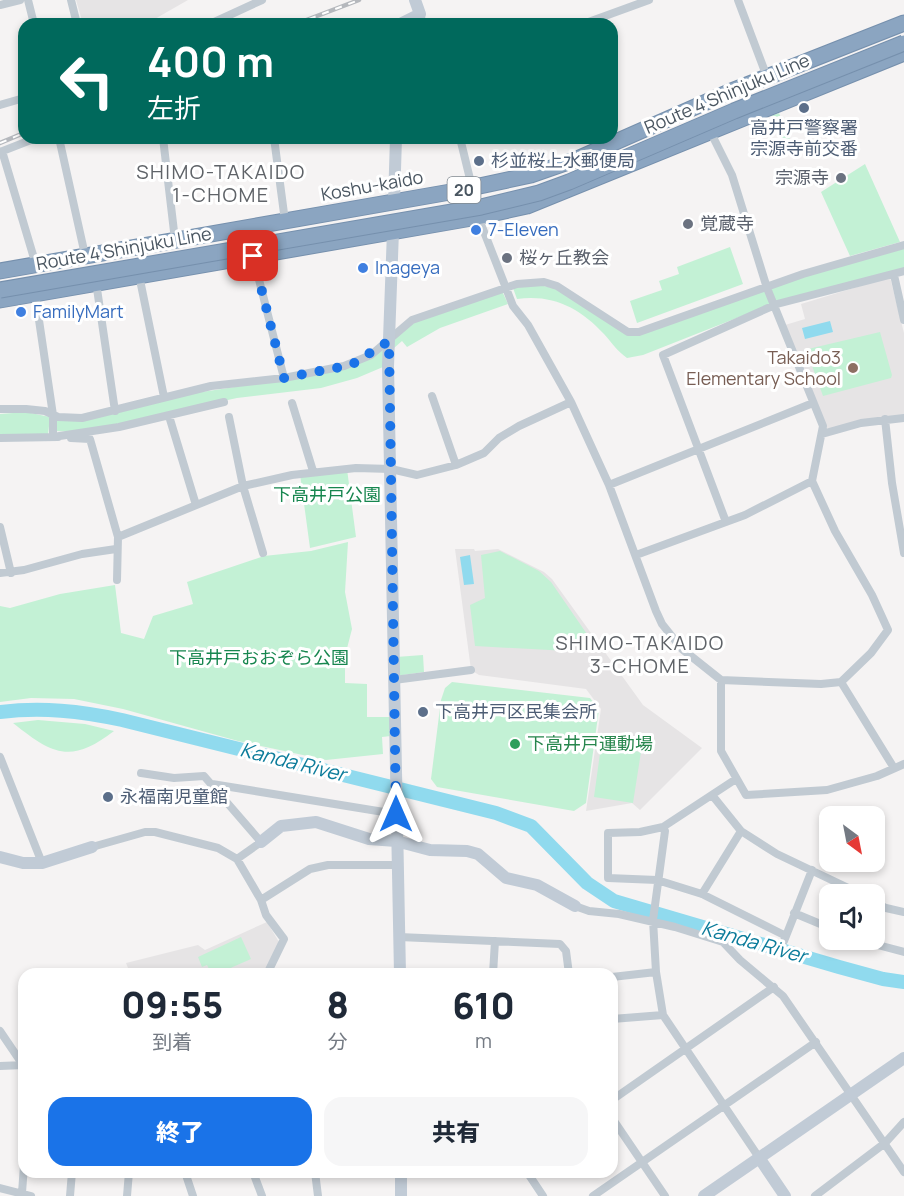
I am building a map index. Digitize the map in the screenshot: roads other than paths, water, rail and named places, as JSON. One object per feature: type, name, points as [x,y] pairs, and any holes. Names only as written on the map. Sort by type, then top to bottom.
[{"type":"highway","name":"Koshu-kaido","points":[[618,141],[767,76],[904,23]]},
{"type":"highway","name":"Route 4 Shinjuku Line","points":[[0,280],[479,197],[536,183],[904,33]]},
{"type":"highway","name":"Route 4 Shinjuku Line","points":[[0,290],[481,207],[539,193],[598,171],[734,111],[904,43]]},
{"type":"highway","name":"20","points":[[0,300],[502,212],[565,192],[904,53]]},
{"type":"highway","name":"Koshu-kaido","points":[[0,271],[495,184],[577,159],[611,144]]},
{"type":"highway","points":[[495,184],[502,212]]},
{"type":"highway","points":[[456,191],[461,220]]},
{"type":"main road","points":[[415,1],[422,18]]},
{"type":"main road","points":[[394,201],[396,144]]},
{"type":"main road","points":[[393,231],[389,341],[400,968]]},
{"type":"main road","points":[[261,842],[281,826],[316,822],[369,839],[396,841],[430,850],[453,848],[478,854],[507,878],[537,885],[575,906]]},
{"type":"main road","points":[[0,857],[23,863],[42,863],[92,847]]},
{"type":"main road","points":[[704,1196],[904,1058]]},
{"type":"main road","points":[[760,1159],[785,1196]]},
{"type":"main road","points":[[401,1178],[401,1196]]},
{"type":"street","points":[[0,5],[20,0]]},
{"type":"street","points":[[28,0],[32,18]]},
{"type":"street","points":[[71,0],[76,18]]},
{"type":"street","points":[[223,18],[262,0]]},
{"type":"street","points":[[600,18],[649,0]]},
{"type":"street","points":[[738,0],[767,76]]},
{"type":"street","points":[[0,105],[18,100]]},
{"type":"street","points":[[462,144],[480,216],[505,287],[513,306],[528,325],[571,402],[609,485],[662,624],[682,649],[721,680],[821,684],[841,682],[871,653],[888,630],[872,595],[835,531],[812,481],[813,466],[823,426],[767,287],[732,175],[710,131]]},
{"type":"street","points":[[21,144],[1,152],[36,265]]},
{"type":"street","points":[[60,144],[85,255]]},
{"type":"street","points":[[164,144],[175,240]]},
{"type":"street","points":[[275,144],[285,221]]},
{"type":"street","points":[[1,406],[45,411],[53,416],[82,418],[211,386],[284,378],[351,365],[389,341],[412,320],[505,287],[544,282],[557,286],[633,333],[767,287],[904,245]]},
{"type":"street","points":[[253,256],[284,378]]},
{"type":"street","points":[[726,522],[663,354],[774,306],[904,271]]},
{"type":"street","points":[[894,274],[904,320]]},
{"type":"street","points":[[139,275],[164,397]]},
{"type":"street","points":[[96,282],[115,411]]},
{"type":"street","points":[[35,293],[53,416],[53,437]]},
{"type":"street","points":[[432,396],[456,465]]},
{"type":"street","points":[[53,437],[119,428],[224,402]]},
{"type":"street","points":[[118,537],[243,486],[313,471],[391,469],[417,475],[456,465],[484,453],[500,438],[519,426],[571,402]]},
{"type":"street","points":[[292,403],[313,471]]},
{"type":"street","points":[[609,485],[813,404]]},
{"type":"street","points":[[169,416],[196,505]]},
{"type":"street","points":[[229,417],[243,486],[263,553]]},
{"type":"street","points":[[822,434],[885,419],[904,418]]},
{"type":"street","points":[[885,419],[892,483],[904,553]]},
{"type":"street","points":[[0,438],[90,439],[118,537],[117,580]]},
{"type":"street","points":[[636,555],[726,522],[812,481]]},
{"type":"street","points":[[0,527],[11,573]]},
{"type":"street","points":[[0,573],[11,573],[55,560],[116,549]]},
{"type":"street","points":[[394,680],[471,670]]},
{"type":"street","points":[[721,680],[721,751],[746,795],[810,792],[848,785],[904,765]]},
{"type":"street","points":[[841,682],[894,768]]},
{"type":"street","points":[[0,757],[42,863]]},
{"type":"street","points":[[141,773],[174,778],[204,776],[261,842],[237,859]]},
{"type":"street","points":[[736,779],[663,827],[640,832],[608,833],[608,878],[657,880],[702,894],[785,938],[812,870]]},
{"type":"street","points":[[212,784],[396,814]]},
{"type":"street","points":[[712,795],[741,831],[777,854],[841,884]]},
{"type":"street","points":[[663,827],[665,831],[653,909],[656,972],[663,1015],[760,1159]]},
{"type":"street","points":[[702,894],[741,831]]},
{"type":"street","points":[[92,847],[145,832],[163,832],[218,848],[237,859],[261,900],[266,915],[284,939],[270,968]]},
{"type":"street","points":[[261,900],[310,869],[328,865],[397,865]]},
{"type":"street","points":[[575,906],[589,911],[619,914],[653,922],[723,942],[740,960],[774,987],[804,1023],[904,1172]]},
{"type":"street","points":[[885,908],[904,912]]},
{"type":"street","points":[[794,913],[819,923]]},
{"type":"street","points":[[399,937],[560,944],[566,951],[568,968]]},
{"type":"street","points":[[493,968],[495,941]]},
{"type":"street","points":[[885,947],[904,952]]},
{"type":"street","points":[[618,976],[656,972]]},
{"type":"street","points":[[618,1096],[774,987]]},
{"type":"street","points":[[618,1019],[663,1015]]},
{"type":"street","points":[[0,1031],[18,1058]]},
{"type":"street","points":[[593,1196],[816,1042]]},
{"type":"street","points":[[0,1066],[18,1065]]},
{"type":"street","points":[[815,1196],[885,1143],[904,1122]]},
{"type":"street","points":[[618,1127],[665,1196]]},
{"type":"street","points":[[0,1188],[27,1195],[25,1178]]},
{"type":"street","points":[[70,1196],[72,1178]]},
{"type":"street","points":[[127,1196],[128,1178]]},
{"type":"street","points":[[187,1178],[193,1196]]},
{"type":"street","points":[[255,1178],[262,1196]]},
{"type":"street","points":[[316,1178],[318,1196]]},
{"type":"street","points":[[531,1178],[543,1196]]},
{"type":"water","points":[[830,321],[833,332],[805,339],[802,328]]},
{"type":"water","points":[[470,555],[474,584],[464,585],[460,557]]},
{"type":"waterway","name":"Kanda River","points":[[0,712],[61,711],[122,720],[496,813],[531,826],[587,883],[614,901],[839,967],[904,982]]},
{"type":"railway","points":[[312,18],[359,0]]},
{"type":"railway","points":[[0,143],[18,136]]},
{"type":"place","name":"高井戸警察署 宗源寺前交番","points":[[804,108]]},
{"type":"place","name":"杉並桜上水郵便局","points":[[479,161]]},
{"type":"place","name":"宗源寺","points":[[841,178]]},
{"type":"place","name":"覚蔵寺","points":[[688,224]]},
{"type":"place","name":"7-Eleven","points":[[476,230]]},
{"type":"place","name":"桜ヶ丘教会","points":[[507,258]]},
{"type":"place","name":"Inageya","points":[[363,268]]},
{"type":"place","name":"FamilyMart","points":[[21,312]]},
{"type":"place","name":"Takaido3 Elementary School","points":[[853,368]]},
{"type":"place","name":"下高井戸区民集会所","points":[[423,712]]},
{"type":"place","name":"下高井戸運動場","points":[[515,744]]},
{"type":"place","name":"永福南児童館","points":[[108,797]]},
{"type":"district","name":"SHIMO-TAKAIDO 1-CHOME","points":[[221,184]]},
{"type":"district","name":"SHIMO-TAKAIDO 3-CHOME","points":[[640,654]]},
{"type":"park label","name":"下高井戸公園","points":[[327,495]]},
{"type":"park label","name":"下高井戸おおぞら公園","points":[[259,658]]}]
